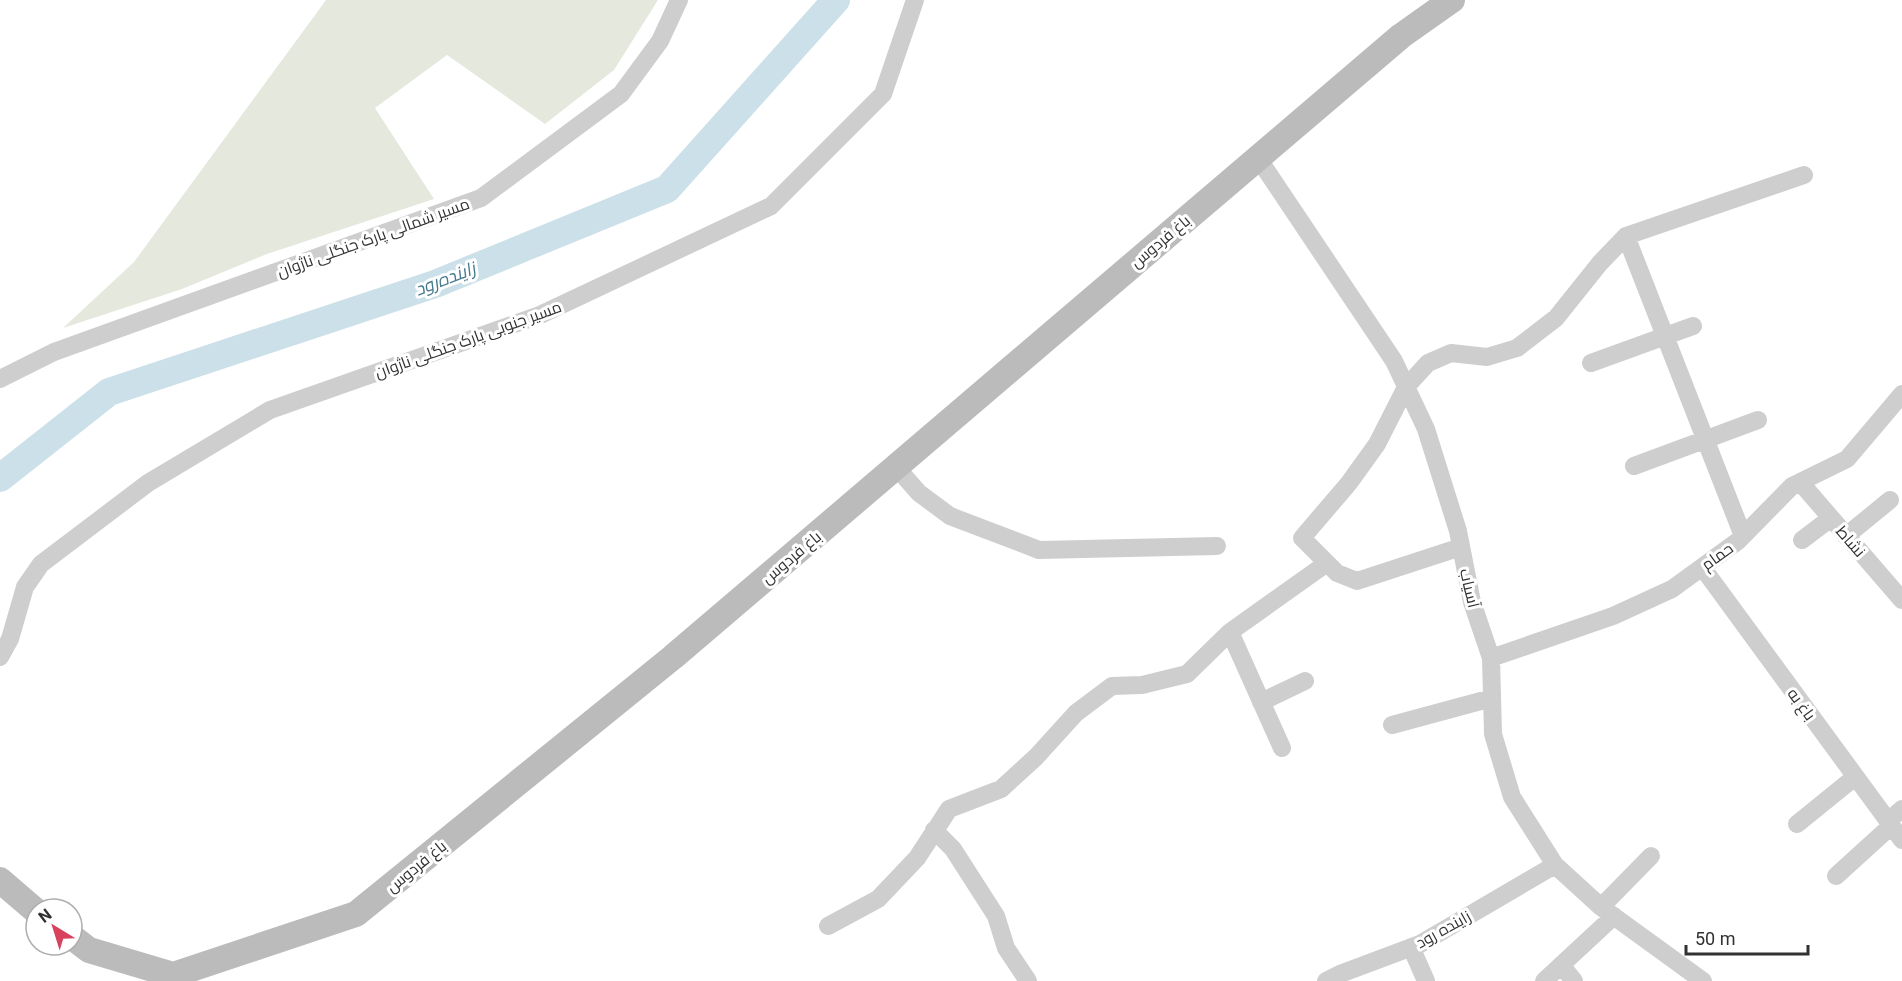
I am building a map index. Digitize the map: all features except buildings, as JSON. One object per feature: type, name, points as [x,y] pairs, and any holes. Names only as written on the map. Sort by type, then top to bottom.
[{"type":"street","name":"مسیر شمالی پارک جنگلی ناژوان","points":[[0,379],[54,352],[481,198],[621,94],[660,41],[679,0]]},
{"type":"street","name":"مسیر جنوبی پارک جنگلی ناژوان","points":[[0,657],[10,639],[25,587],[41,564],[148,483],[270,410],[540,315],[771,206],[883,94],[915,0]]},
{"type":"street","name":"باغ فردوس","points":[[84,946],[89,950],[173,975],[356,914],[673,657],[1401,36],[1452,0]]},
{"type":"street","name":"آسیاب","points":[[1258,158],[1394,361],[1426,429],[1458,531],[1472,602],[1491,658],[1493,734],[1512,797],[1555,865],[1608,911],[1703,981]]},
{"type":"street","points":[[1461,547],[1357,581],[1336,573],[1302,538],[1349,483],[1377,444],[1406,387],[1428,363],[1451,353],[1487,357],[1517,348],[1556,318],[1600,262],[1626,236],[1804,175]]},
{"type":"street","points":[[1626,236],[1743,536]]},
{"type":"street","points":[[1591,363],[1693,326]]},
{"type":"street","name":"حمام","points":[[1491,658],[1613,616],[1672,589],[1743,536],[1792,486],[1847,459],[1902,394]]},
{"type":"street","points":[[1635,466],[1758,420]]},
{"type":"street","points":[[896,467],[919,493],[950,516],[1039,550],[1217,546]]},
{"type":"street","name":"نشاط","points":[[1800,482],[1846,536],[1896,580],[1902,600]]},
{"type":"street","points":[[1846,536],[1890,500]]},
{"type":"street","points":[[1802,540],[1831,518]]},
{"type":"street","points":[[828,926],[878,899],[916,858],[949,809],[1001,789],[1036,757],[1076,713],[1112,686],[1142,685],[1187,674],[1230,632],[1327,563]]},
{"type":"street","name":"باغ به","points":[[1702,567],[1894,829]]},
{"type":"street","points":[[1230,632],[1282,748]]},
{"type":"street","points":[[1261,702],[1305,681]]},
{"type":"street","points":[[1392,725],[1492,698]]},
{"type":"street","points":[[1797,824],[1855,777]]},
{"type":"street","points":[[1836,876],[1894,829],[1902,809]]},
{"type":"street","points":[[934,830],[953,849],[996,916],[1006,948],[1028,981]]},
{"type":"street","points":[[1544,981],[1608,911],[1651,856]]},
{"type":"street","name":"زاینده رود","points":[[1326,981],[1355,975],[1420,944],[1555,865]]},
{"type":"street","points":[[0,880],[24,901]]},
{"type":"street","points":[[1411,947],[1426,981]]},
{"type":"street","points":[[1561,965],[1574,981]]},
{"type":"shaded area","points":[[326,0],[658,0],[614,70],[545,124],[447,55],[375,108],[434,199],[267,254],[182,289],[63,328],[134,262]]},
{"type":"waterway","name":"زاینده‌رود","points":[[0,478],[109,392],[435,284],[667,189],[836,0]]}]
